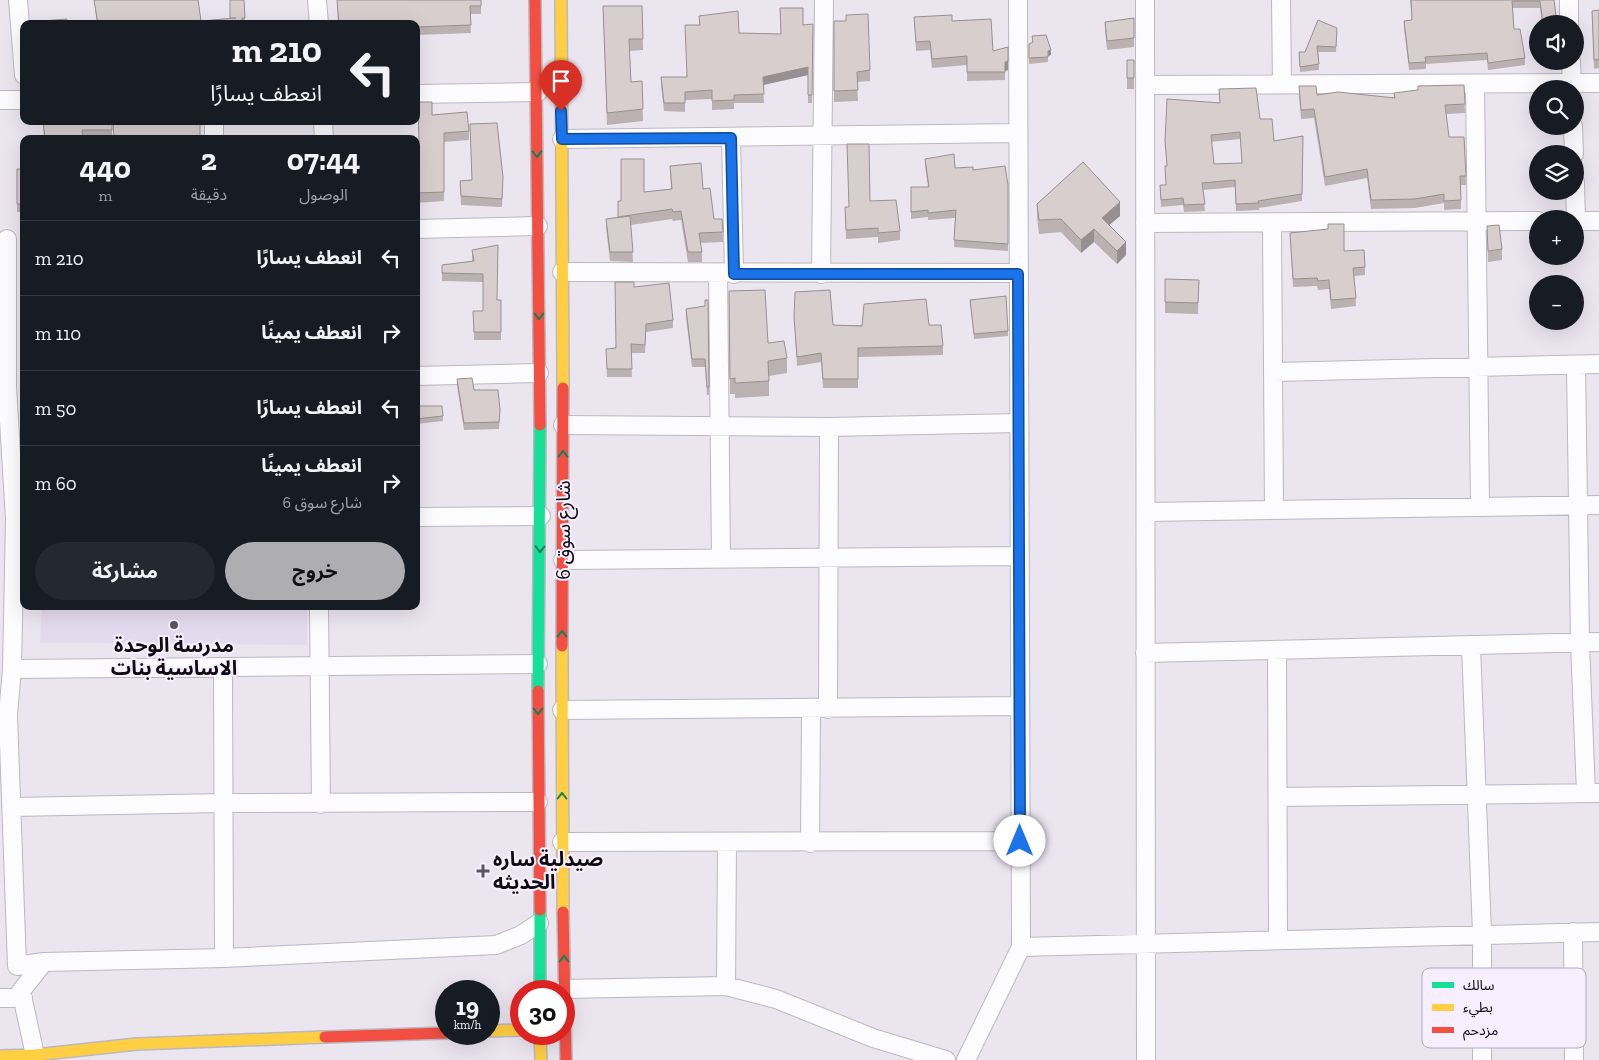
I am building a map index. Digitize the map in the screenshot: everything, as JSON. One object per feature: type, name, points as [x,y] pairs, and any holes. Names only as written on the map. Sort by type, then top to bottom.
[{"type":"street","points":[[18,0],[20,25]]},
{"type":"street","points":[[317,0],[318,20]]},
{"type":"street","name":"شارع سوق 6","points":[[535,0],[538,92],[536,111],[541,516],[538,664],[540,980]]},
{"type":"street","name":"شارع سوق 6","points":[[561,0],[564,980]]},
{"type":"street","points":[[821,274],[824,0]]},
{"type":"street","points":[[966,1060],[1021,947],[1018,0]]},
{"type":"street","points":[[1145,0],[1146,1060]]},
{"type":"street","points":[[1282,0],[1282,84]]},
{"type":"street","points":[[1568,0],[1569,15]]},
{"type":"street","points":[[1584,85],[1599,83]]},
{"type":"street","points":[[1475,84],[1480,507]]},
{"type":"street","points":[[1145,85],[1529,85]]},
{"type":"street","points":[[420,94],[538,92]]},
{"type":"street","points":[[0,100],[20,100]]},
{"type":"street","points":[[562,139],[1018,133]]},
{"type":"street","points":[[721,559],[719,426],[731,138]]},
{"type":"street","points":[[1145,224],[1529,221]]},
{"type":"street","points":[[1584,221],[1599,221]]},
{"type":"street","points":[[1272,223],[1275,372],[1274,510]]},
{"type":"street","points":[[420,229],[538,226]]},
{"type":"street","points":[[10,239],[3,274],[15,387],[4,419],[19,519],[12,669],[4,715],[13,807],[17,966],[44,962],[224,958],[496,945],[522,936],[539,923]]},
{"type":"street","points":[[562,272],[1018,274]]},
{"type":"street","points":[[1278,797],[1593,793],[1580,643],[1576,364]]},
{"type":"street","points":[[1275,372],[1599,364]]},
{"type":"street","points":[[420,376],[539,373]]},
{"type":"street","points":[[563,425],[828,427],[1019,423]]},
{"type":"street","points":[[810,842],[829,559],[828,427]]},
{"type":"street","points":[[1146,512],[1599,505]]},
{"type":"street","points":[[420,517],[541,516]]},
{"type":"street","points":[[563,560],[1019,556]]},
{"type":"street","points":[[319,610],[321,804]]},
{"type":"street","points":[[1145,653],[1599,642]]},
{"type":"street","points":[[1471,645],[1482,968]]},
{"type":"street","points":[[1277,650],[1278,940]]},
{"type":"street","points":[[12,669],[538,664]]},
{"type":"street","points":[[223,667],[224,958]]},
{"type":"street","points":[[562,710],[1020,706]]},
{"type":"street","points":[[13,807],[222,803],[538,802]]},
{"type":"street","points":[[562,842],[1020,841]]},
{"type":"street","points":[[726,986],[727,842]]},
{"type":"street","points":[[1573,932],[1573,968]]},
{"type":"street","points":[[1021,947],[1599,932]]},
{"type":"street","points":[[35,1056],[21,991],[44,962]]},
{"type":"street","points":[[575,989],[726,986],[776,999],[873,1038],[946,1060]]},
{"type":"street","points":[[0,998],[23,998]]},
{"type":"street","points":[[0,1056],[35,1056],[137,1044],[435,1033]]},
{"type":"street","points":[[540,1045],[541,1060]]},
{"type":"street","name":"شارع سوق 6","points":[[565,1045],[566,1060]]},
{"type":"shaded area","name":"مدرسة الوحدة الاساسية بنات","points":[[42,610],[307,610],[307,645],[40,643]]},
{"type":"building","points":[[94,0],[198,0],[201,20],[97,20]]},
{"type":"building","points":[[230,0],[244,0],[245,18],[242,18],[242,20],[213,20],[236,18],[230,18]]},
{"type":"building","points":[[337,0],[481,0],[481,6],[470,6],[471,25],[420,27],[420,20],[339,20]]},
{"type":"building","points":[[1411,0],[1554,0],[1556,15],[1542,15],[1540,1],[1512,1],[1514,29],[1520,29],[1525,58],[1488,63],[1487,53],[1425,57],[1426,62],[1409,63],[1404,21],[1412,20]]},
{"type":"building","points":[[603,6],[642,6],[643,39],[629,39],[631,82],[642,81],[643,109],[607,113]]},
{"type":"building","points":[[780,8],[803,8],[803,25],[813,24],[812,95],[808,95],[808,67],[763,77],[764,94],[734,95],[734,100],[712,101],[712,90],[685,92],[685,103],[664,103],[661,77],[687,77],[685,25],[700,25],[699,16],[738,11],[739,33],[781,34]]},
{"type":"building","points":[[1599,10],[1599,59],[1594,60],[1592,11]]},
{"type":"building","points":[[868,14],[870,70],[857,72],[858,90],[834,91],[834,21],[846,21],[846,15]]},
{"type":"building","points":[[952,15],[952,21],[991,19],[993,51],[1008,47],[1008,61],[1005,62],[1005,72],[967,72],[967,56],[932,59],[930,41],[916,42],[914,17]]},
{"type":"building","points":[[1134,18],[1134,38],[1107,41],[1105,22]]},
{"type":"building","points":[[1318,20],[1337,28],[1336,47],[1317,46],[1319,64],[1300,67],[1299,52],[1305,52]]},
{"type":"building","points":[[1046,35],[1051,50],[1048,51],[1048,57],[1029,58],[1029,44],[1033,42],[1032,36]]},
{"type":"building","points":[[1127,60],[1134,60],[1134,78],[1127,78]]},
{"type":"building","points":[[1464,85],[1465,104],[1445,105],[1449,137],[1464,137],[1466,176],[1460,176],[1461,200],[1444,201],[1444,194],[1415,199],[1371,200],[1367,169],[1325,177],[1314,109],[1301,110],[1299,86],[1316,86],[1317,95],[1338,92],[1395,98],[1394,93],[1418,90],[1418,86]]},
{"type":"building","points":[[1256,88],[1260,119],[1272,119],[1274,141],[1303,136],[1302,194],[1258,201],[1259,203],[1236,204],[1235,180],[1202,183],[1205,204],[1184,205],[1183,198],[1161,200],[1160,185],[1166,185],[1165,141],[1167,99],[1220,103],[1219,89]],"holes":[[[1240,132],[1242,163],[1214,164],[1211,135]]]},
{"type":"building","points":[[420,102],[432,102],[432,115],[467,112],[469,131],[444,133],[444,192],[420,193]]},
{"type":"building","points":[[497,123],[503,177],[502,199],[461,196],[460,181],[472,180],[470,124]]},
{"type":"building","points":[[43,125],[112,125],[112,130],[82,130],[83,135],[45,135]]},
{"type":"building","points":[[113,125],[200,125],[200,135],[114,135]]},
{"type":"building","points":[[847,144],[869,144],[870,201],[896,200],[900,231],[878,233],[878,228],[846,230],[845,207],[849,207]]},
{"type":"building","points":[[954,154],[955,168],[973,167],[973,170],[1005,166],[1008,185],[1008,244],[954,240],[956,210],[928,213],[928,210],[911,212],[911,187],[929,187],[925,159]]},
{"type":"building","points":[[621,159],[644,159],[644,192],[672,189],[670,166],[701,163],[703,189],[710,188],[714,219],[722,219],[723,232],[699,233],[702,252],[688,252],[681,211],[673,212],[672,209],[618,217],[618,201],[621,201]]},
{"type":"building","points":[[1083,162],[1120,202],[1102,218],[1126,242],[1117,251],[1094,229],[1081,240],[1061,219],[1039,220],[1037,204]]},
{"type":"building","points":[[17,169],[20,169],[20,204],[17,204]]},
{"type":"building","points":[[630,216],[633,252],[610,252],[606,219]]},
{"type":"building","points":[[1328,224],[1344,224],[1344,251],[1364,250],[1365,267],[1353,268],[1356,298],[1331,300],[1329,280],[1318,281],[1317,278],[1293,279],[1290,233],[1328,229]]},
{"type":"building","points":[[1499,225],[1502,249],[1488,251],[1487,226]]},
{"type":"building","points":[[498,245],[497,300],[501,300],[501,332],[474,332],[473,311],[483,311],[483,274],[442,273],[442,265],[474,261],[472,250]]},
{"type":"building","points":[[1165,279],[1199,280],[1198,303],[1165,302]]},
{"type":"building","points":[[615,282],[634,282],[634,287],[669,283],[673,320],[646,324],[645,345],[631,344],[632,369],[607,369],[606,349],[616,348]]},
{"type":"building","points":[[765,290],[768,343],[784,341],[787,358],[768,361],[769,381],[735,383],[735,378],[730,379],[729,291]]},
{"type":"building","points":[[830,290],[833,325],[862,326],[864,304],[926,299],[929,325],[941,325],[943,346],[858,348],[858,379],[823,379],[821,353],[797,357],[794,317],[795,292]]},
{"type":"building","points":[[1006,296],[1008,331],[974,334],[970,300]]},
{"type":"building","points":[[705,300],[708,300],[709,387],[707,387],[705,359],[692,359],[686,309],[705,306]]},
{"type":"building","points":[[472,378],[474,390],[498,390],[499,422],[464,423],[457,379]]},
{"type":"building","points":[[420,406],[442,406],[443,416],[420,419]]},
{"type":"traffic: fast","points":[[538,691],[540,425]]},
{"type":"traffic: fast","points":[[540,910],[540,980]]},
{"type":"traffic: slow","points":[[561,0],[563,388]]},
{"type":"traffic: slow","points":[[562,646],[563,912]]},
{"type":"traffic: slow","points":[[500,1031],[510,1030]]},
{"type":"traffic: slow","points":[[0,1056],[35,1055],[137,1044],[325,1037]]},
{"type":"traffic: slow","points":[[540,1045],[541,1060]]},
{"type":"traffic: jam","points":[[535,0],[540,425]]},
{"type":"traffic: jam","points":[[562,646],[563,388]]},
{"type":"traffic: jam","points":[[538,691],[540,910]]},
{"type":"traffic: jam","points":[[563,912],[566,1060]]},
{"type":"traffic: jam","points":[[325,1037],[435,1033]]},
{"type":"place","name":"مدرسة الوحدة الاساسية بنات","points":[[174,625]]},
{"type":"place","name":"صيدلية ساره الحديثه","points":[[483,871]]},
{"type":"route","points":[[561,111],[562,139],[731,138],[734,274],[1018,274],[1020,841]]}]
